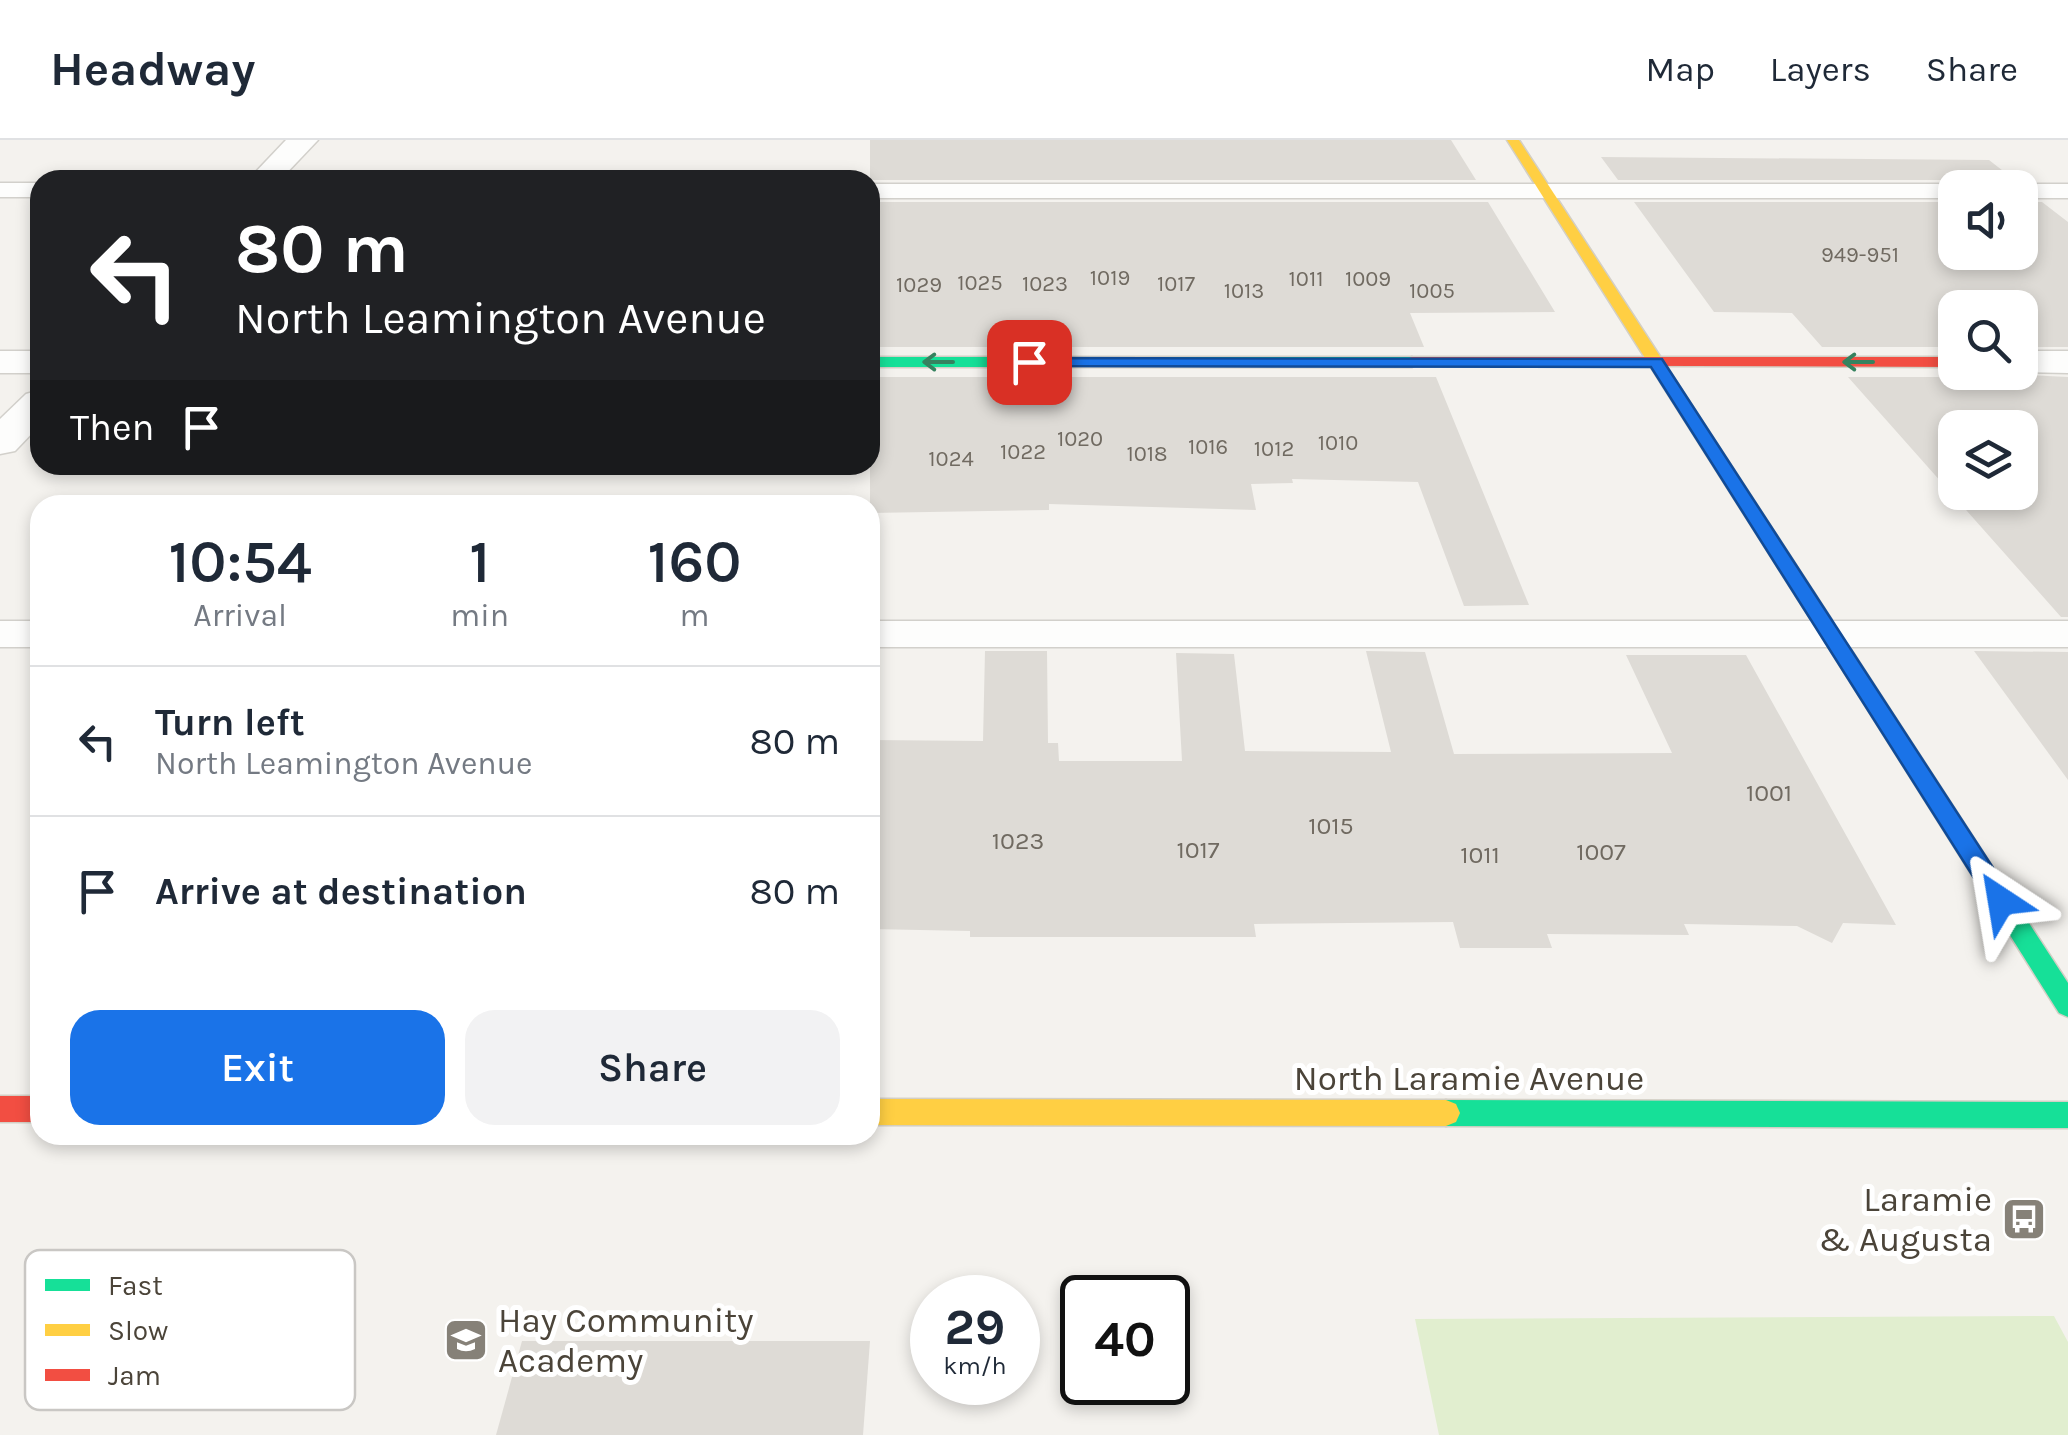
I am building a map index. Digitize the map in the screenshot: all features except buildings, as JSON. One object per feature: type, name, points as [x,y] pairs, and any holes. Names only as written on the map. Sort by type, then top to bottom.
[{"type":"street","points":[[273,170],[302,140]]},
{"type":"street","points":[[1514,140],[2068,1006]]},
{"type":"street","points":[[0,362],[30,362]]},
{"type":"street","points":[[880,362],[1938,362]]},
{"type":"street","points":[[2038,362],[2068,362]]},
{"type":"street","points":[[0,442],[30,412]]},
{"type":"street","points":[[0,1109],[30,1109]]},
{"type":"street","name":"North Laramie Avenue","points":[[880,1112],[2068,1115]]},
{"type":"lane","points":[[0,190],[30,190]]},
{"type":"lane","points":[[880,191],[1938,191]]},
{"type":"lane","points":[[2038,191],[2068,191]]},
{"type":"lane","points":[[0,634],[30,634]]},
{"type":"lane","points":[[880,634],[2068,634]]},
{"type":"green space","points":[[2054,1316],[2068,1342],[2068,1435],[1439,1435],[1415,1319]]},
{"type":"traffic: fast","points":[[880,362],[1412,362]]},
{"type":"traffic: fast","points":[[1806,596],[2068,1005]]},
{"type":"traffic: fast","points":[[1446,1113],[2068,1115]]},
{"type":"traffic: slow","points":[[1513,140],[1806,596]]},
{"type":"traffic: slow","points":[[880,1112],[1446,1113]]},
{"type":"traffic: jam","points":[[1412,362],[1938,362]]},
{"type":"traffic: jam","points":[[0,1109],[30,1109]]},
{"type":"place","name":"Laramie & Augusta","points":[[2024,1219]]},
{"type":"place","name":"Hay Community Academy","points":[[466,1340]]},
{"type":"route","points":[[1029,362],[1656,362],[2001,901]]}]
